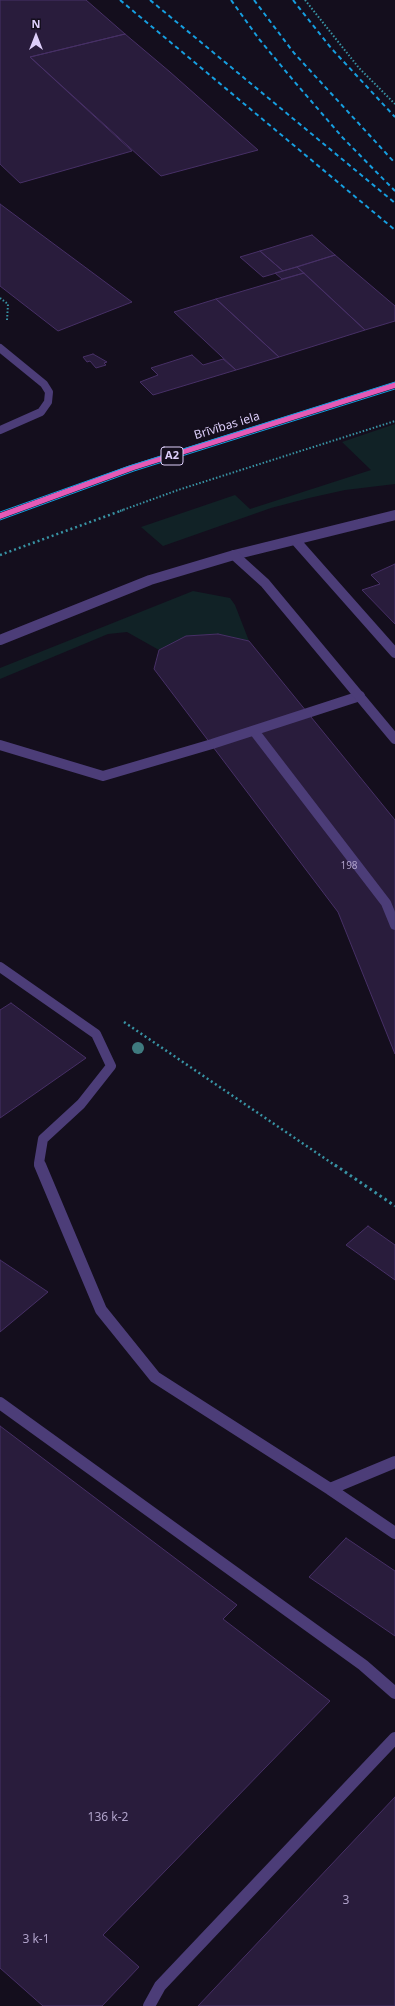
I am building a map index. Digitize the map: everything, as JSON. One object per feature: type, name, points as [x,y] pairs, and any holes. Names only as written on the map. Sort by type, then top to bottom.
[{"type":"highway","name":"Brīvības iela","points":[[0,516],[131,468],[395,386]]},
{"type":"street","points":[[0,348],[44,384],[49,392],[48,402],[41,412],[0,430]]},
{"type":"street","points":[[0,640],[150,580],[234,555],[395,516]]},
{"type":"street","points":[[295,540],[395,653]]},
{"type":"street","points":[[234,555],[266,583],[395,740]]},
{"type":"street","points":[[0,745],[104,776],[360,696]]},
{"type":"street","points":[[254,730],[386,903],[395,925]]},
{"type":"street","points":[[0,967],[96,1034],[111,1066],[81,1104],[43,1139],[39,1163],[101,1310],[155,1377],[330,1489],[395,1533]]},
{"type":"street","points":[[0,1403],[363,1665],[395,1693]]},
{"type":"street","points":[[330,1489],[395,1462]]},
{"type":"street","points":[[149,2006],[160,1986],[395,1738]]},
{"type":"path","points":[[305,0],[359,68],[395,104]]},
{"type":"path","points":[[0,555],[178,490],[395,421]]},
{"type":"path","points":[[118,1017],[395,1206]]},
{"type":"shaded area","points":[[395,424],[395,484],[345,490],[271,508],[163,546],[141,527],[235,495],[250,509],[371,470],[342,442]]},
{"type":"shaded area","points":[[193,591],[230,598],[235,605],[249,641],[218,634],[187,636],[159,650],[127,632],[108,634],[0,679],[0,668]]},
{"type":"building","points":[[0,0],[86,0],[125,34],[30,57],[132,151],[20,183],[0,164]]},
{"type":"building","points":[[125,34],[258,150],[161,176],[30,57]]},
{"type":"building","points":[[0,204],[132,302],[58,331],[0,286]]},
{"type":"building","points":[[312,235],[335,255],[283,271],[260,251]]},
{"type":"building","points":[[260,251],[283,271],[263,277],[240,257]]},
{"type":"building","points":[[335,255],[395,306],[395,321],[365,330],[297,267]]},
{"type":"building","points":[[297,267],[304,273],[282,279],[275,273]]},
{"type":"building","points":[[304,273],[365,330],[279,357],[216,299]]},
{"type":"building","points":[[216,299],[279,357],[236,370],[174,312]]},
{"type":"building","points":[[93,354],[107,362],[104,363],[106,365],[96,368],[90,361],[87,362],[83,357]]},
{"type":"building","points":[[192,355],[203,365],[223,359],[236,370],[153,395],[140,382],[158,375],[151,368]]},
{"type":"building","points":[[395,564],[395,624],[362,590],[380,584],[371,575]]},
{"type":"building","points":[[218,634],[249,641],[395,820],[395,1054],[338,912],[154,669],[159,650],[186,636]]},
{"type":"building","points":[[11,1003],[86,1058],[0,1118],[0,1010]]},
{"type":"building","points":[[368,1226],[395,1245],[395,1280],[346,1245]]},
{"type":"building","points":[[0,1260],[48,1292],[0,1332]]},
{"type":"building","points":[[0,1426],[237,1605],[223,1619],[330,1701],[103,1935],[139,1967],[102,2006],[43,2006],[0,1968]]},
{"type":"building","points":[[346,1538],[395,1571],[395,1636],[309,1577]]},
{"type":"building","points":[[395,1797],[395,2006],[198,2006]]},
{"type":"tram line","points":[[0,512],[129,466],[395,382]]},
{"type":"tram line","points":[[0,520],[134,471],[395,389]]},
{"type":"railway","points":[[120,0],[395,230]]},
{"type":"railway","points":[[150,0],[395,203]]},
{"type":"railway","points":[[231,0],[259,39],[293,80],[343,138],[395,191]]},
{"type":"railway","points":[[254,0],[294,53],[395,163]]},
{"type":"railway","points":[[293,0],[331,48],[395,117]]}]
